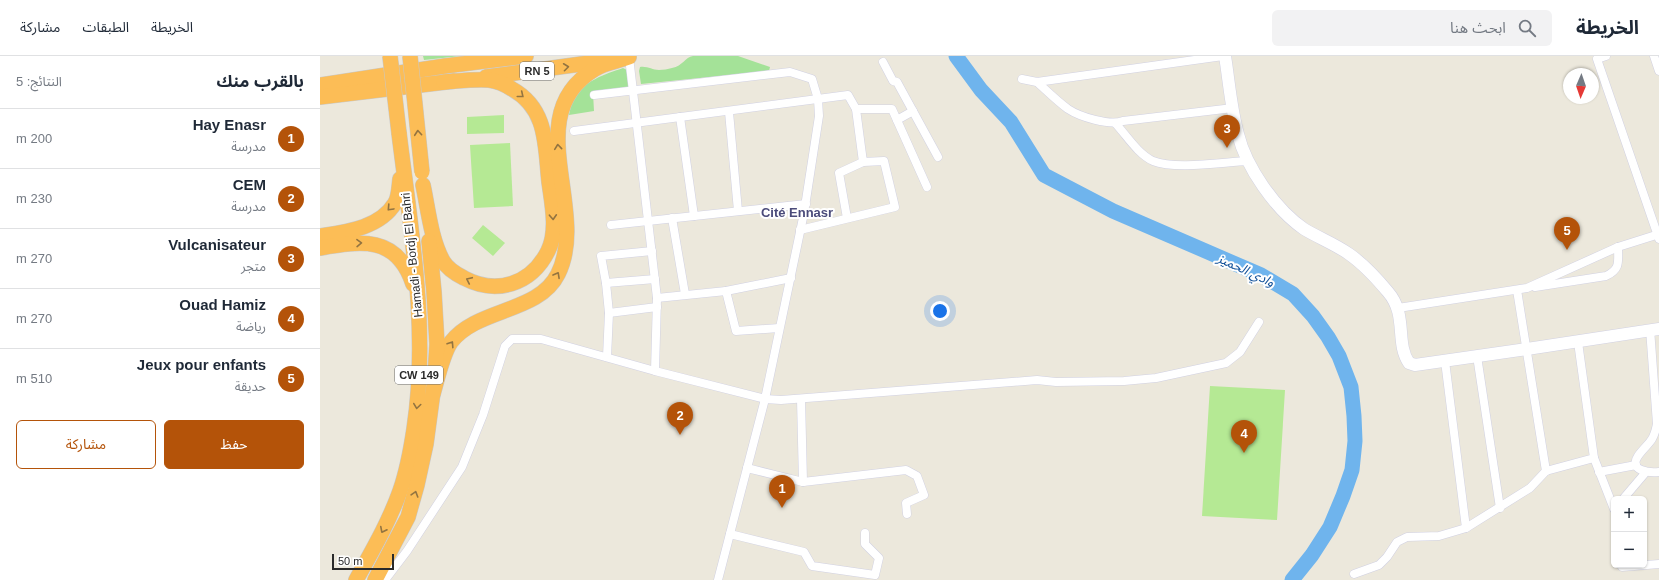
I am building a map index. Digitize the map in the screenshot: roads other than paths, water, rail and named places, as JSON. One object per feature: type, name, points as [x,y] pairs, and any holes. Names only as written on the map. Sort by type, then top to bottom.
[{"type":"highway","name":"Hamadi - Bordj El Bahri","points":[[356,580],[390,515],[401,490],[411,447],[418,400],[418,300],[390,56]]},
{"type":"highway","name":"CW 149","points":[[410,56],[422,178]]},
{"type":"highway","points":[[445,66],[493,56]]},
{"type":"highway","name":"RN 5","points":[[370,85],[445,66],[526,56]]},
{"type":"highway","points":[[433,394],[450,343],[461,332],[474,322],[532,298],[547,290],[558,275],[564,256],[566,233],[557,140],[560,117],[566,96],[577,82],[596,68],[633,57]]},
{"type":"highway","name":"RN 5","points":[[370,85],[444,82],[633,57]]},
{"type":"highway","points":[[422,178],[436,245],[443,262],[461,277],[488,287],[504,286],[521,280],[538,267],[548,251],[553,237],[553,218],[542,122],[534,107],[522,94],[506,85],[491,80],[444,82]]},
{"type":"highway","points":[[320,83],[370,85]]},
{"type":"highway","points":[[320,99],[370,85]]},
{"type":"highway","points":[[320,236],[349,231],[382,217],[396,203],[402,158]]},
{"type":"highway","name":"Hamadi - Bordj El Bahri","points":[[375,580],[408,517],[426,444],[433,394],[437,344],[434,292],[422,178]]},
{"type":"highway","points":[[320,248],[350,243],[368,242],[386,248],[401,261],[410,273],[418,300]]},
{"type":"street","points":[[1022,79],[1037,82],[1224,56],[1238,134],[1248,160],[1260,180],[1273,199],[1289,216],[1308,231],[1350,255],[1388,291],[1398,308],[1403,343],[1409,363],[1415,365],[1445,361],[1578,342],[1654,329],[1657,424],[1656,431],[1652,438],[1637,457],[1636,465]]},
{"type":"street","points":[[1527,288],[1618,247],[1658,236],[1597,59],[1606,56]]},
{"type":"street","points":[[1654,56],[1659,71]]},
{"type":"street","points":[[633,57],[633,90],[657,298],[655,371]]},
{"type":"street","points":[[883,62],[893,82],[897,82],[938,157]]},
{"type":"street","points":[[594,95],[790,72],[812,79],[818,99],[819,116],[806,204],[791,278],[779,328],[765,399],[718,580]]},
{"type":"street","points":[[1037,82],[1069,110],[1090,119],[1116,124],[1122,121],[1233,108]]},
{"type":"street","points":[[574,131],[637,122],[729,112],[848,95],[856,109],[863,162]]},
{"type":"street","points":[[856,109],[892,109],[928,187]]},
{"type":"street","points":[[897,120],[913,111]]},
{"type":"street","points":[[729,112],[738,211]]},
{"type":"street","points":[[680,117],[694,216]]},
{"type":"street","points":[[1116,124],[1138,150],[1152,161],[1173,166],[1248,160]]},
{"type":"street","points":[[800,230],[895,207],[884,161],[863,162],[838,173],[847,218]]},
{"type":"street","points":[[611,224],[806,204]]},
{"type":"street","points":[[672,218],[685,294]]},
{"type":"street","points":[[1398,308],[1606,276],[1617,268],[1618,247]]},
{"type":"street","points":[[607,357],[609,313],[601,256],[652,251]]},
{"type":"street","points":[[657,298],[726,290],[791,278]]},
{"type":"street","points":[[606,283],[655,279]]},
{"type":"street","points":[[726,290],[736,331],[779,328]]},
{"type":"street","points":[[1517,290],[1546,471]]},
{"type":"street","points":[[609,313],[657,307]]},
{"type":"street","points":[[385,580],[407,551],[462,466],[483,415],[503,350],[507,342],[512,339],[542,339],[655,371],[765,399],[781,400],[1037,380],[1056,382],[1124,381],[1156,378],[1226,363],[1240,352],[1259,322]]},
{"type":"street","points":[[1578,342],[1594,458],[1611,502]]},
{"type":"street","points":[[1477,356],[1500,508]]},
{"type":"street","points":[[1445,361],[1466,528]]},
{"type":"street","points":[[801,399],[803,482]]},
{"type":"street","points":[[1354,574],[1379,565],[1388,557],[1397,542],[1407,537],[1438,536],[1466,528],[1530,488],[1546,471],[1594,458]]},
{"type":"street","points":[[1599,472],[1636,465]]},
{"type":"street","points":[[1636,465],[1638,468],[1646,472],[1659,472]]},
{"type":"street","points":[[747,468],[803,482],[906,470],[917,476],[924,495],[906,503],[906,514]]},
{"type":"street","points":[[1626,496],[1646,472]]},
{"type":"street","points":[[730,534],[804,552],[812,566],[874,575],[879,558],[865,544],[865,533]]},
{"type":"street","points":[[1647,565],[1659,564]]},
{"type":"waterway","name":"وادي الحميز","points":[[956,56],[981,90],[1011,122],[1044,175],[1113,211],[1261,275],[1293,294],[1313,316],[1328,337],[1339,356],[1351,387],[1355,441],[1352,470],[1330,527],[1312,555],[1292,580]]},
{"type":"place","name":"Vulcanisateur","points":[[1227,148]]},
{"type":"place","name":"Jeux pour enfants","points":[[1567,250]]},
{"type":"place","name":"CEM","points":[[680,435]]},
{"type":"place","name":"Ouad Hamiz","points":[[1244,453]]},
{"type":"place","name":"Hay Enasr","points":[[782,508]]},
{"type":"district","name":"Cité Ennasr","points":[[797,212]]}]
